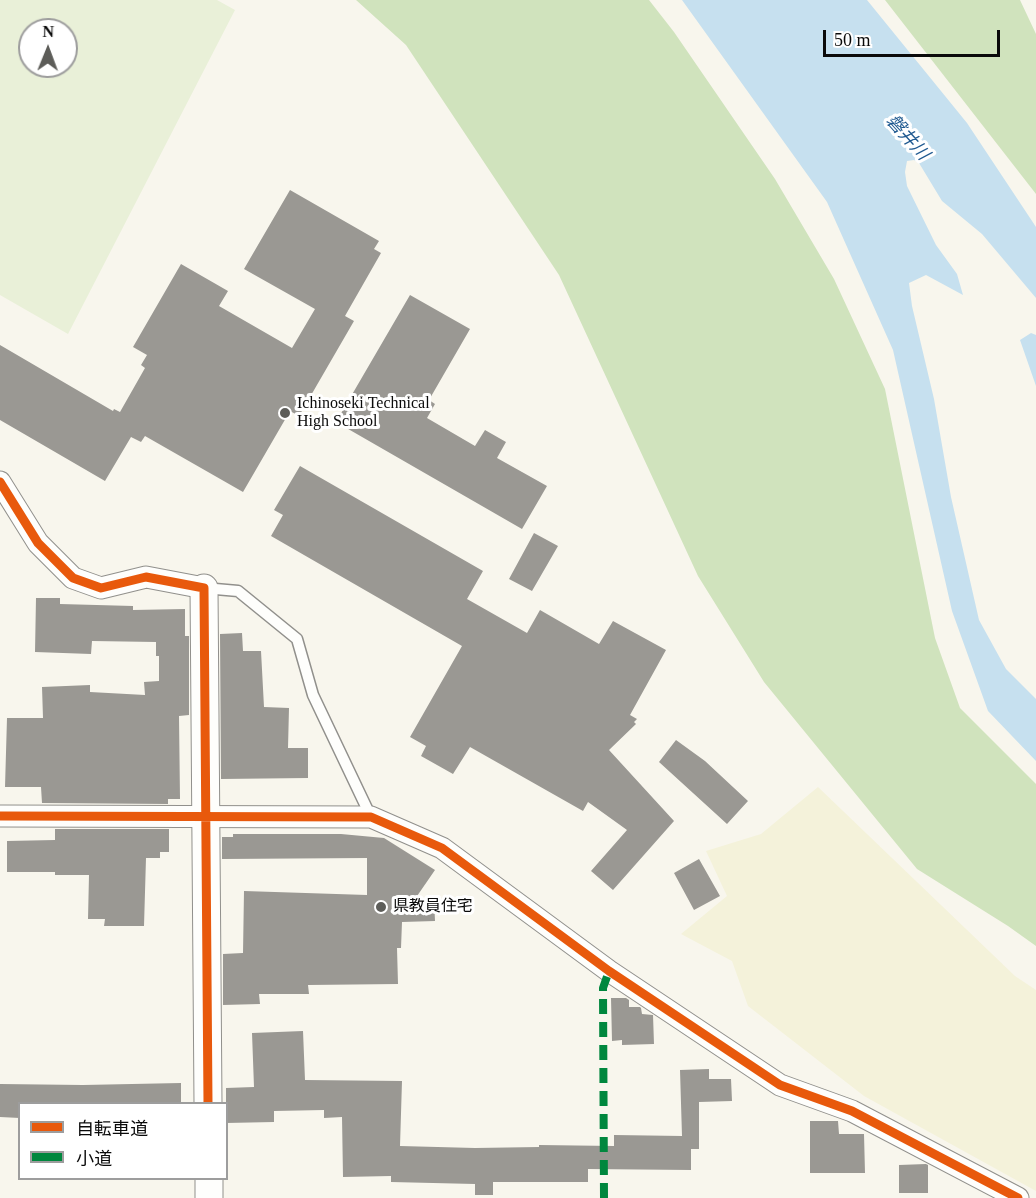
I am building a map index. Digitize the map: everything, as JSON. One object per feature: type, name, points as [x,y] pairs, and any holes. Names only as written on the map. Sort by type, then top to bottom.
[{"type":"street","points":[[0,482],[38,543],[73,578],[101,588],[146,577],[204,588],[208,1102]]},
{"type":"street","points":[[0,816],[371,817],[442,848],[609,971],[780,1085],[852,1111],[1018,1198]]},
{"type":"street","points":[[209,1180],[209,1198]]},
{"type":"lane","points":[[204,588],[238,591],[297,639],[314,695],[371,817]]},
{"type":"shaded area","points":[[818,787],[1015,976],[1036,990],[1036,1191],[864,1096],[748,1006],[732,961],[681,934],[727,896],[706,851],[761,834]]},
{"type":"green space","points":[[0,0],[217,0],[235,10],[68,334],[0,295]]},
{"type":"green space","points":[[356,0],[649,0],[674,32],[775,179],[834,279],[885,389],[935,638],[960,708],[1036,784],[1036,946],[917,869],[764,682],[698,576],[559,275],[406,45]]},
{"type":"green space","points":[[885,0],[1020,0],[1036,34],[1036,194]]},
{"type":"water","name":"磐井川","points":[[682,0],[867,0],[967,123],[1036,227],[1036,298],[982,234],[942,201],[919,163],[914,160],[907,161],[905,172],[907,186],[936,245],[957,274],[963,295],[926,275],[909,283],[912,306],[934,399],[951,497],[979,620],[1006,669],[1036,699],[1036,761],[988,711],[952,611],[893,350],[827,202]]},
{"type":"water","points":[[1031,333],[1036,335],[1036,386],[1020,340]]},
{"type":"building","points":[[290,190],[379,241],[374,249],[381,253],[345,316],[354,321],[299,416],[290,411],[243,492],[145,436],[141,442],[131,437],[105,481],[0,420],[0,345],[113,411],[114,409],[120,412],[145,368],[141,365],[147,355],[133,347],[181,264],[228,291],[219,306],[292,348],[315,309],[244,269]]},
{"type":"building","points":[[410,295],[470,329],[429,400],[435,404],[427,418],[475,446],[485,430],[506,442],[497,458],[547,486],[522,529],[336,422]]},
{"type":"building","points":[[300,466],[483,571],[467,599],[527,633],[540,610],[599,644],[613,621],[666,650],[630,715],[637,719],[634,722],[636,724],[609,750],[674,821],[613,890],[591,871],[627,830],[588,802],[583,811],[470,747],[453,774],[421,756],[426,746],[410,737],[462,646],[271,536],[283,515],[274,510]]},
{"type":"building","points":[[534,533],[558,546],[532,591],[509,579]]},
{"type":"building","points":[[36,598],[60,598],[60,604],[133,606],[133,610],[185,609],[185,636],[189,636],[189,715],[179,716],[180,799],[168,799],[168,804],[42,803],[41,787],[5,787],[7,718],[43,718],[42,687],[90,685],[90,692],[145,695],[144,682],[159,681],[159,656],[156,656],[156,642],[92,641],[91,654],[35,652]]},
{"type":"building","points":[[242,633],[243,651],[261,651],[264,707],[289,708],[288,748],[308,748],[308,778],[221,779],[220,634]]},
{"type":"building","points":[[676,740],[705,761],[748,801],[727,824],[659,762]]},
{"type":"building","points":[[55,829],[169,829],[169,852],[160,852],[160,858],[146,858],[144,926],[104,926],[105,919],[88,919],[89,875],[7,872],[7,841],[55,840]]},
{"type":"building","points":[[233,834],[341,834],[384,838],[435,870],[415,899],[434,899],[435,921],[402,922],[401,948],[397,948],[398,984],[308,985],[309,994],[259,994],[260,1004],[223,1005],[223,954],[243,953],[244,891],[367,895],[367,858],[222,859],[222,837],[233,837]]},
{"type":"building","points":[[699,859],[720,896],[694,910],[674,873]]},
{"type":"building","points":[[611,998],[626,998],[629,1000],[629,1007],[640,1007],[642,1014],[653,1015],[654,1044],[622,1045],[622,1040],[612,1041]]},
{"type":"building","points":[[303,1031],[305,1080],[402,1081],[400,1146],[475,1148],[539,1147],[539,1145],[614,1146],[614,1135],[682,1136],[680,1070],[709,1069],[709,1079],[731,1079],[732,1101],[699,1102],[699,1149],[691,1149],[691,1170],[588,1169],[588,1182],[493,1182],[493,1195],[475,1195],[475,1184],[391,1182],[391,1176],[343,1177],[342,1117],[324,1118],[324,1110],[274,1111],[274,1122],[228,1123],[226,1088],[254,1087],[252,1033]]},
{"type":"building","points":[[181,1083],[181,1102],[18,1102],[18,1118],[0,1117],[0,1084]]},
{"type":"building","points":[[810,1121],[838,1121],[839,1134],[864,1134],[865,1173],[810,1173]]},
{"type":"building","points":[[899,1165],[928,1165],[928,1193],[899,1193]]},
{"type":"marked path","points":[[604,1198],[603,988],[609,971]]},
{"type":"cycle path","points":[[0,482],[38,543],[73,578],[101,588],[146,577],[204,588],[208,1102]]},
{"type":"cycle path","points":[[0,816],[371,817],[442,848],[609,971],[780,1085],[852,1111],[1018,1198]]},
{"type":"place","name":"Ichinoseki Technical High School","points":[[285,413]]},
{"type":"place","name":"県教員住宅","points":[[381,907]]}]
